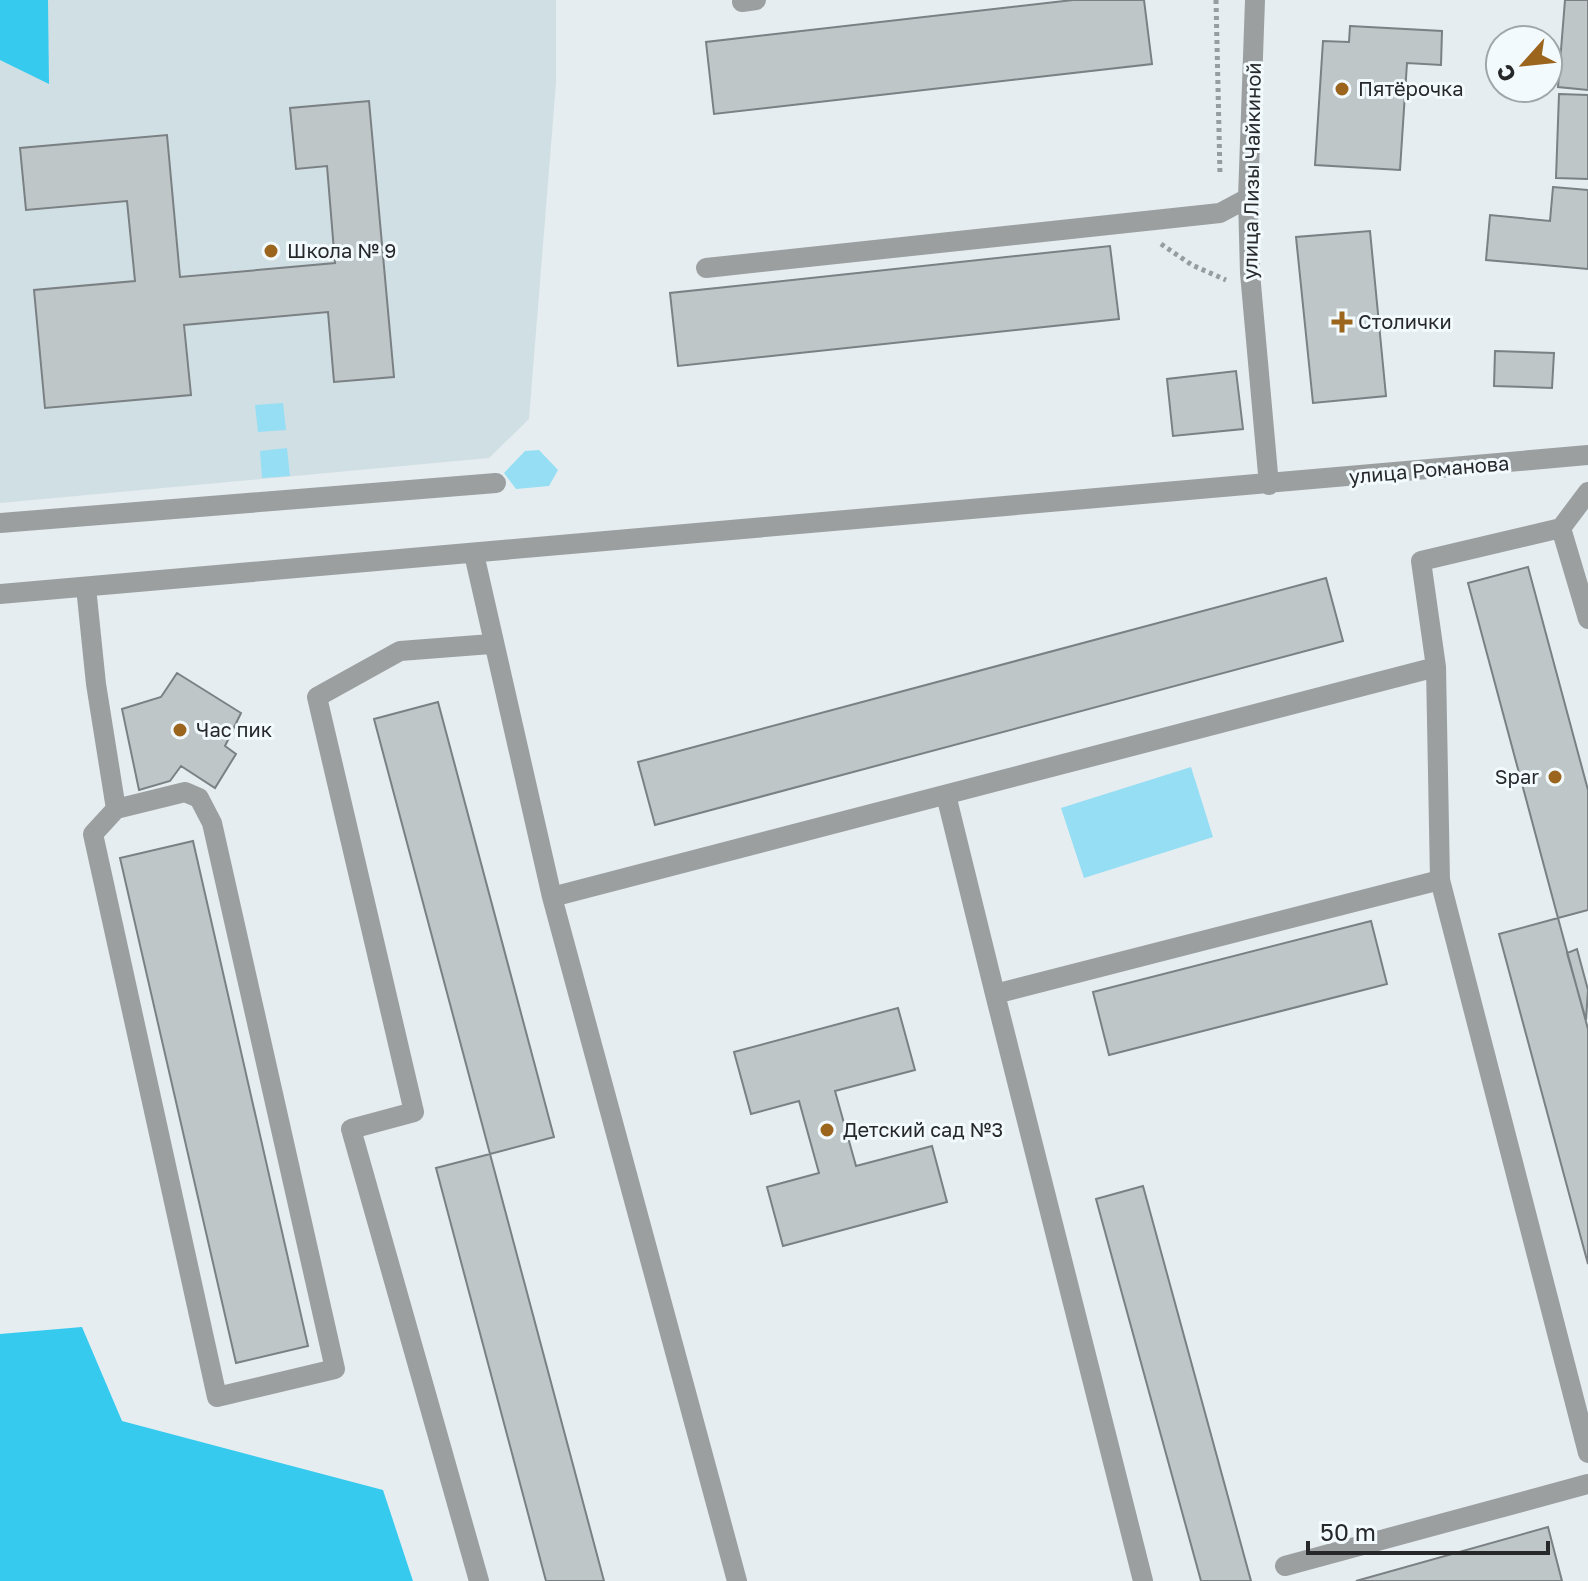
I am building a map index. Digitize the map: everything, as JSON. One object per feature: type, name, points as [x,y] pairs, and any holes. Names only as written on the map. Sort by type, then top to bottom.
[{"type":"street","name":"улица Лизы Чайкиной","points":[[1255,0],[1248,198],[1250,273],[1269,485]]},
{"type":"street","points":[[706,268],[1220,213],[1248,198]]},
{"type":"street","name":"улица Романова","points":[[0,594],[1588,455]]},
{"type":"street","points":[[0,523],[496,483]]},
{"type":"street","points":[[1588,492],[1561,528],[1421,561],[1436,667],[1440,880],[1588,1453]]},
{"type":"street","points":[[1561,528],[1588,619]]},
{"type":"street","points":[[474,554],[491,644],[552,897],[737,1581]]},
{"type":"street","points":[[86,587],[96,684],[116,809]]},
{"type":"street","points":[[479,1581],[351,1129],[414,1112],[317,697],[400,651],[491,644]]},
{"type":"street","points":[[552,897],[1436,667]]},
{"type":"street","points":[[185,792],[199,798],[212,823],[335,1369],[217,1397],[93,834],[116,809],[185,792]]},
{"type":"street","points":[[946,795],[1143,1581]]},
{"type":"street","points":[[995,994],[1440,880]]},
{"type":"street","points":[[1285,1566],[1588,1484]]},
{"type":"path","points":[[1216,0],[1220,213]]},
{"type":"path","points":[[1129,223],[1192,265],[1224,280],[1250,273]]},
{"type":"path","points":[[1223,267],[1224,280]]},
{"type":"shaded area","name":"Школа № 9","points":[[0,0],[556,0],[556,83],[529,419],[489,458],[0,503]]},
{"type":"shaded area","points":[[0,0],[48,0],[49,84],[0,60]]},
{"type":"shaded area","points":[[283,403],[286,430],[258,432],[255,405]]},
{"type":"shaded area","points":[[287,448],[290,476],[262,478],[260,451]]},
{"type":"shaded area","points":[[539,450],[558,470],[549,486],[516,489],[504,473],[525,451]]},
{"type":"shaded area","points":[[1191,767],[1213,837],[1084,878],[1061,808]]},
{"type":"shaded area","points":[[82,1327],[122,1421],[383,1490],[413,1581],[0,1581],[0,1334]]},
{"type":"building","points":[[1073,0],[1144,0],[1152,64],[714,114],[706,42]]},
{"type":"building","points":[[1565,0],[1588,0],[1588,90],[1564,88]]},
{"type":"building","points":[[1350,26],[1442,31],[1441,65],[1407,63],[1400,170],[1315,165],[1323,41],[1349,42]]},
{"type":"building","points":[[1564,94],[1588,95],[1588,179],[1556,178],[1559,104],[1564,104]]},
{"type":"building","points":[[369,101],[394,377],[334,382],[328,312],[184,325],[191,395],[45,408],[34,290],[135,281],[127,201],[26,210],[20,148],[167,135],[180,277],[335,263],[327,166],[296,169],[290,108]]},
{"type":"building","points":[[1553,187],[1588,190],[1588,269],[1486,260],[1490,215],[1550,221]]},
{"type":"building","points":[[1370,231],[1386,396],[1313,403],[1296,237]]},
{"type":"building","points":[[1110,246],[1119,319],[678,366],[670,293]]},
{"type":"building","points":[[1495,351],[1554,353],[1552,388],[1494,386]]},
{"type":"building","points":[[1236,371],[1243,429],[1173,436],[1167,379]]},
{"type":"building","points":[[1528,567],[1588,790],[1588,910],[1558,918],[1468,583]]},
{"type":"building","points":[[1326,578],[1343,641],[655,825],[638,762]]},
{"type":"building","name":"Час пик","points":[[177,673],[241,713],[225,746],[236,754],[215,788],[181,766],[170,781],[139,790],[122,709],[161,697]]},
{"type":"building","points":[[438,702],[554,1137],[490,1154],[374,719]]},
{"type":"building","points":[[193,841],[308,1346],[236,1363],[120,858]]},
{"type":"building","points":[[1558,918],[1588,1029],[1588,1264],[1499,934]]},
{"type":"building","points":[[1371,921],[1387,984],[1109,1055],[1093,992]]},
{"type":"building","points":[[1577,949],[1588,990],[1586,1020],[1567,953]]},
{"type":"building","name":"Детский сад №3","points":[[898,1008],[915,1070],[835,1091],[856,1166],[932,1146],[947,1202],[783,1246],[767,1187],[819,1173],[799,1101],[751,1114],[734,1052]]},
{"type":"building","points":[[490,1154],[604,1581],[546,1581],[436,1168]]},
{"type":"building","points":[[1143,1186],[1251,1581],[1201,1581],[1096,1199]]},
{"type":"building","points":[[1548,1527],[1562,1581],[1356,1581]]},
{"type":"place","name":"Пятёрочка","points":[[1342,89]]},
{"type":"place","name":"Школа № 9","points":[[271,251]]},
{"type":"place","name":"Столички","points":[[1342,322]]},
{"type":"place","name":"Час пик","points":[[180,730]]},
{"type":"place","name":"Spar","points":[[1555,777]]},
{"type":"place","name":"Детский сад №3","points":[[827,1130]]}]
